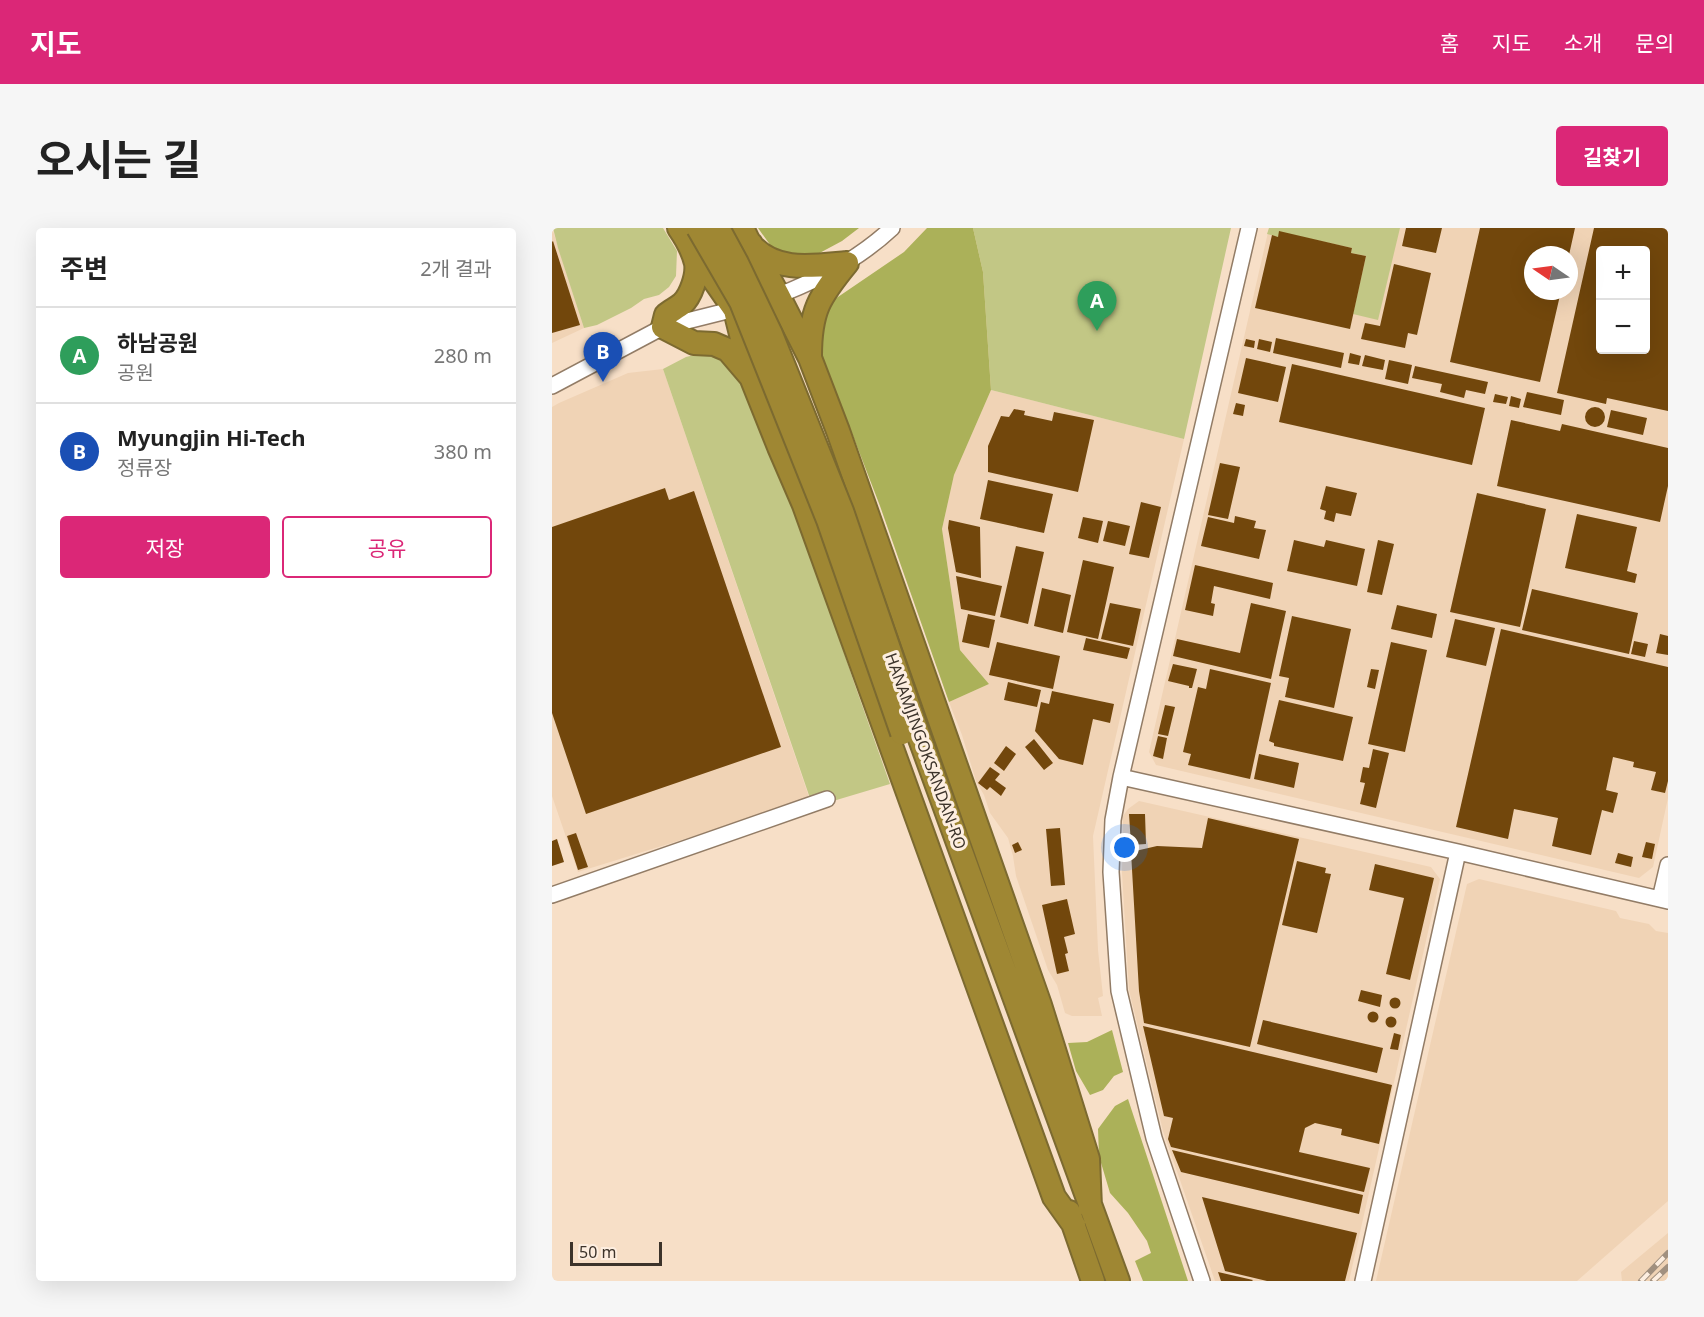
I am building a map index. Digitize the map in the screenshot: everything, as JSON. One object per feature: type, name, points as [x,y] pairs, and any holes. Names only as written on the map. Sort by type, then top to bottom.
[{"type":"highway","name":"HANAMJINGOKSANDAN-RO","points":[[718,228],[742,271],[771,334],[842,511],[909,731],[979,897],[1086,1217],[1118,1281]]},
{"type":"highway","name":"HANAMJINGOKSANDAN-RO","points":[[687,231],[741,302],[828,520],[888,697],[909,731]]},
{"type":"highway","points":[[687,231],[735,310],[751,377],[804,505],[1054,1197],[1086,1217],[1088,1160],[1040,1005],[838,431],[810,358],[746,236]]},
{"type":"highway","points":[[687,231],[696,265],[693,285],[683,303],[666,315],[663,327],[694,343],[714,344],[728,350],[751,377]]},
{"type":"highway","points":[[746,236],[773,262],[791,266],[847,264]]},
{"type":"highway","points":[[810,358],[810,331],[813,315],[828,287],[847,264]]},
{"type":"highway","name":"HANAMJINGOKSANDAN-RO","points":[[1086,1217],[1094,1281]]},
{"type":"street","points":[[552,386],[663,327],[735,310],[778,295],[847,264],[892,228]]},
{"type":"street","points":[[1202,1281],[1154,1138],[1119,991],[1111,872],[1113,820],[1249,228]]},
{"type":"street","points":[[1122,777],[1664,900],[1668,865]]},
{"type":"street","points":[[552,895],[827,799]]},
{"type":"street","points":[[1363,1281],[1458,852]]},
{"type":"shaded area","points":[[552,228],[584,328],[552,343]]},
{"type":"shaded area","points":[[1269,228],[1668,228],[1668,798],[1653,867],[1639,878],[1156,765],[1149,752]]},
{"type":"shaded area","points":[[663,369],[810,800],[578,872],[552,796],[552,407],[628,373]]},
{"type":"shaded area","points":[[991,390],[1184,439],[1093,836],[1098,950],[1103,996],[1098,998],[1102,1016],[1072,1016],[1065,1013],[1057,985],[1048,970],[1016,876],[1008,838],[990,813],[976,781],[949,702],[989,684],[960,650],[942,529],[954,475]]},
{"type":"shaded area","points":[[1139,801],[1431,867],[1440,879],[1349,1281],[1215,1281],[1163,1131],[1129,990],[1122,873],[1123,816]]},
{"type":"shaded area","points":[[1479,879],[1616,911],[1620,918],[1649,924],[1656,931],[1668,933],[1668,1201],[1577,1281],[1376,1281],[1467,884]]},
{"type":"shaded area","points":[[1668,1233],[1668,1281],[1622,1281],[1621,1272]]},
{"type":"green space","points":[[553,228],[663,228],[677,251],[676,276],[669,287],[659,295],[644,299],[597,325],[584,328]]},
{"type":"green space","points":[[758,228],[859,228],[842,241],[814,256],[796,260],[773,249]]},
{"type":"green space","points":[[927,228],[973,228],[983,272],[991,390],[954,475],[942,529],[960,650],[989,684],[949,702],[880,506],[823,358],[817,335],[822,315],[835,299],[904,252]]},
{"type":"green space","points":[[973,228],[1231,228],[1184,439],[991,390],[983,272]]},
{"type":"green space","points":[[1269,228],[1400,228],[1378,320],[1353,314],[1366,256],[1351,253],[1352,248],[1280,232],[1278,237],[1267,234]]},
{"type":"green space","points":[[702,353],[731,361],[782,470],[890,784],[813,807],[663,369],[686,357]]},
{"type":"green space","points":[[1112,1030],[1123,1072],[1114,1076],[1103,1090],[1090,1095],[1076,1071],[1068,1043],[1087,1042]]},
{"type":"green space","points":[[1128,1099],[1188,1281],[1143,1281],[1135,1261],[1151,1253],[1147,1241],[1128,1213],[1110,1193],[1099,1156],[1098,1129],[1115,1106]]},
{"type":"building","points":[[1406,228],[1442,228],[1436,253],[1402,246]]},
{"type":"building","points":[[1480,228],[1575,228],[1571,246],[1524,246],[1524,300],[1559,300],[1540,382],[1450,362]]},
{"type":"building","points":[[1594,228],[1668,228],[1668,411],[1607,398],[1606,404],[1557,393]]},
{"type":"building","points":[[1279,231],[1352,248],[1351,253],[1366,256],[1350,329],[1255,308],[1272,235],[1278,237]]},
{"type":"building","points":[[552,242],[580,325],[552,333]]},
{"type":"building","points":[[1394,264],[1431,273],[1417,335],[1408,333],[1405,348],[1361,339],[1365,323],[1380,326]]},
{"type":"building","points":[[1276,338],[1344,353],[1341,368],[1273,353]]},
{"type":"building","points":[[1246,339],[1255,341],[1254,348],[1244,346]]},
{"type":"building","points":[[1259,339],[1272,342],[1270,352],[1257,349]]},
{"type":"building","points":[[1350,353],[1361,356],[1359,365],[1348,363]]},
{"type":"building","points":[[1365,355],[1385,360],[1383,370],[1362,366]]},
{"type":"building","points":[[1246,358],[1286,367],[1278,402],[1238,393]]},
{"type":"building","points":[[1389,360],[1412,365],[1408,384],[1385,379]]},
{"type":"building","points":[[1292,364],[1485,408],[1472,465],[1279,422]]},
{"type":"building","points":[[1415,366],[1488,382],[1485,394],[1466,390],[1464,398],[1440,392],[1442,384],[1412,378]]},
{"type":"building","points":[[1527,392],[1564,400],[1561,415],[1523,407]]},
{"type":"building","points":[[1495,394],[1508,397],[1506,404],[1493,402]]},
{"type":"building","points":[[1511,396],[1521,399],[1519,408],[1509,406]]},
{"type":"building","points":[[1236,403],[1245,405],[1243,416],[1233,414]]},
{"type":"building","points":[[1595,407],[1602,410],[1605,417],[1602,424],[1595,427],[1588,424],[1585,417],[1588,410]]},
{"type":"building","points":[[1014,409],[1025,411],[1024,415],[1052,421],[1054,412],[1094,420],[1078,492],[988,472],[988,446],[1001,416],[1009,417]]},
{"type":"building","points":[[1611,410],[1647,418],[1643,435],[1607,427]]},
{"type":"building","points":[[1511,420],[1560,431],[1562,424],[1668,448],[1668,486],[1660,522],[1497,486]]},
{"type":"building","points":[[1220,463],[1240,467],[1228,519],[1208,515]]},
{"type":"building","points":[[988,480],[1053,494],[1044,533],[980,519]]},
{"type":"building","points":[[1326,486],[1357,493],[1351,516],[1336,513],[1334,522],[1324,519],[1326,511],[1320,509]]},
{"type":"building","points":[[665,488],[669,500],[694,491],[781,747],[586,814],[552,713],[552,527]]},
{"type":"building","points":[[1477,493],[1546,509],[1520,627],[1450,612]]},
{"type":"building","points":[[1141,502],[1161,507],[1149,558],[1129,554]]},
{"type":"building","points":[[1577,514],[1637,527],[1627,571],[1637,574],[1635,583],[1565,568]]},
{"type":"building","points":[[1235,516],[1256,521],[1254,528],[1266,530],[1259,559],[1201,546],[1208,517],[1234,523]]},
{"type":"building","points":[[1083,517],[1103,521],[1098,543],[1078,538]]},
{"type":"building","points":[[949,520],[980,527],[981,578],[956,572],[948,528]]},
{"type":"building","points":[[1108,521],[1130,526],[1125,546],[1103,541]]},
{"type":"building","points":[[1294,540],[1324,547],[1326,540],[1365,549],[1357,586],[1287,571]]},
{"type":"building","points":[[1378,540],[1394,544],[1382,595],[1367,592]]},
{"type":"building","points":[[1016,546],[1044,552],[1028,624],[1000,617]]},
{"type":"building","points":[[1083,560],[1114,567],[1098,639],[1067,632]]},
{"type":"building","points":[[1195,565],[1273,583],[1270,599],[1214,586],[1211,603],[1215,604],[1213,616],[1185,610]]},
{"type":"building","points":[[956,576],[1002,586],[995,616],[961,609]]},
{"type":"building","points":[[1042,588],[1071,595],[1063,633],[1034,626]]},
{"type":"building","points":[[1532,589],[1638,613],[1629,654],[1522,630]]},
{"type":"building","points":[[1110,603],[1141,609],[1133,646],[1101,639]]},
{"type":"building","points":[[1251,603],[1286,611],[1271,679],[1173,656],[1177,639],[1240,653]]},
{"type":"building","points":[[1397,605],[1437,614],[1432,638],[1391,629]]},
{"type":"building","points":[[968,614],[995,620],[989,648],[962,642]]},
{"type":"building","points":[[1292,616],[1351,629],[1334,708],[1285,697],[1289,678],[1279,676]]},
{"type":"building","points":[[1455,619],[1495,628],[1486,666],[1446,657]]},
{"type":"building","points":[[1501,629],[1668,667],[1668,781],[1665,793],[1651,790],[1656,772],[1633,767],[1634,762],[1613,757],[1606,790],[1618,793],[1613,813],[1602,810],[1591,855],[1552,846],[1558,818],[1514,809],[1508,839],[1456,827]]},
{"type":"building","points":[[1660,634],[1668,636],[1668,655],[1656,653]]},
{"type":"building","points":[[1086,638],[1130,648],[1127,659],[1083,650]]},
{"type":"building","points":[[1634,641],[1648,644],[1645,657],[1631,654]]},
{"type":"building","points":[[997,642],[1060,656],[1053,689],[989,675]]},
{"type":"building","points":[[1391,642],[1427,650],[1405,752],[1368,744]]},
{"type":"building","points":[[1173,664],[1197,669],[1192,688],[1168,681]]},
{"type":"building","points":[[1210,669],[1271,683],[1250,779],[1188,765],[1191,754],[1183,752],[1198,687],[1206,689]]},
{"type":"building","points":[[1371,669],[1379,670],[1375,689],[1367,687]]},
{"type":"building","points":[[1008,682],[1041,690],[1037,707],[1004,700]]},
{"type":"building","points":[[1052,691],[1114,704],[1110,723],[1093,719],[1083,765],[1059,759],[1035,731],[1041,702],[1049,704]]},
{"type":"building","points":[[1279,700],[1353,717],[1343,761],[1274,746],[1274,743],[1269,741]]},
{"type":"building","points":[[1165,705],[1175,707],[1168,736],[1158,734]]},
{"type":"building","points":[[1158,736],[1167,738],[1163,759],[1153,756]]},
{"type":"building","points":[[1034,739],[1053,763],[1044,770],[1025,747]]},
{"type":"building","points":[[1006,746],[1016,754],[1004,771],[994,763]]},
{"type":"building","points":[[1373,749],[1389,753],[1376,808],[1360,804],[1365,783],[1360,782],[1363,767],[1369,768]]},
{"type":"building","points":[[1259,754],[1299,763],[1294,788],[1254,779]]},
{"type":"building","points":[[990,767],[1000,774],[995,780],[1006,788],[1001,796],[990,787],[987,790],[978,783]]},
{"type":"building","points":[[1129,814],[1145,814],[1146,844],[1131,845]]},
{"type":"building","points":[[1208,818],[1299,839],[1250,1047],[1144,1023],[1139,991],[1131,852],[1157,846],[1202,848]]},
{"type":"building","points":[[1060,828],[1065,885],[1051,886],[1046,829]]},
{"type":"building","points":[[576,833],[588,867],[578,870],[567,836]]},
{"type":"building","points":[[557,839],[564,862],[552,866],[552,841]]},
{"type":"building","points":[[1018,842],[1022,850],[1015,853],[1012,845]]},
{"type":"building","points":[[1646,842],[1655,844],[1652,859],[1642,857]]},
{"type":"building","points":[[1618,853],[1633,857],[1631,867],[1615,863]]},
{"type":"building","points":[[1297,861],[1326,868],[1325,873],[1331,874],[1317,933],[1282,925]]},
{"type":"building","points":[[1375,864],[1434,878],[1410,980],[1386,974],[1404,898],[1369,890]]},
{"type":"building","points":[[1067,899],[1075,934],[1064,937],[1069,971],[1057,974],[1042,905]]},
{"type":"building","points":[[1361,990],[1382,995],[1380,1007],[1358,1001]]},
{"type":"building","points":[[1395,997],[1401,1003],[1395,1009],[1389,1003]]},
{"type":"building","points":[[1373,1011],[1379,1017],[1373,1023],[1367,1017]]},
{"type":"building","points":[[1391,1016],[1397,1022],[1391,1028],[1385,1022]]},
{"type":"building","points":[[1263,1020],[1383,1048],[1377,1073],[1257,1044]]},
{"type":"building","points":[[1143,1026],[1392,1085],[1379,1144],[1341,1135],[1342,1129],[1315,1123],[1305,1128],[1299,1152],[1370,1168],[1364,1192],[1171,1147],[1168,1139],[1173,1118],[1164,1116]]},
{"type":"building","points":[[1394,1033],[1401,1035],[1398,1050],[1390,1049]]},
{"type":"building","points":[[1172,1150],[1363,1195],[1359,1214],[1181,1172]]},
{"type":"building","points":[[1202,1197],[1357,1233],[1345,1281],[1267,1281],[1225,1271]]},
{"type":"building","points":[[1218,1272],[1253,1280],[1221,1281]]},
{"type":"railway","points":[[1641,1281],[1668,1253]]},
{"type":"railway","points":[[1653,1281],[1668,1267]]},
{"type":"place","name":"하남공원","points":[[1097,331]]},
{"type":"place","name":"Myungjin Hi-Tech","points":[[603,382]]}]
